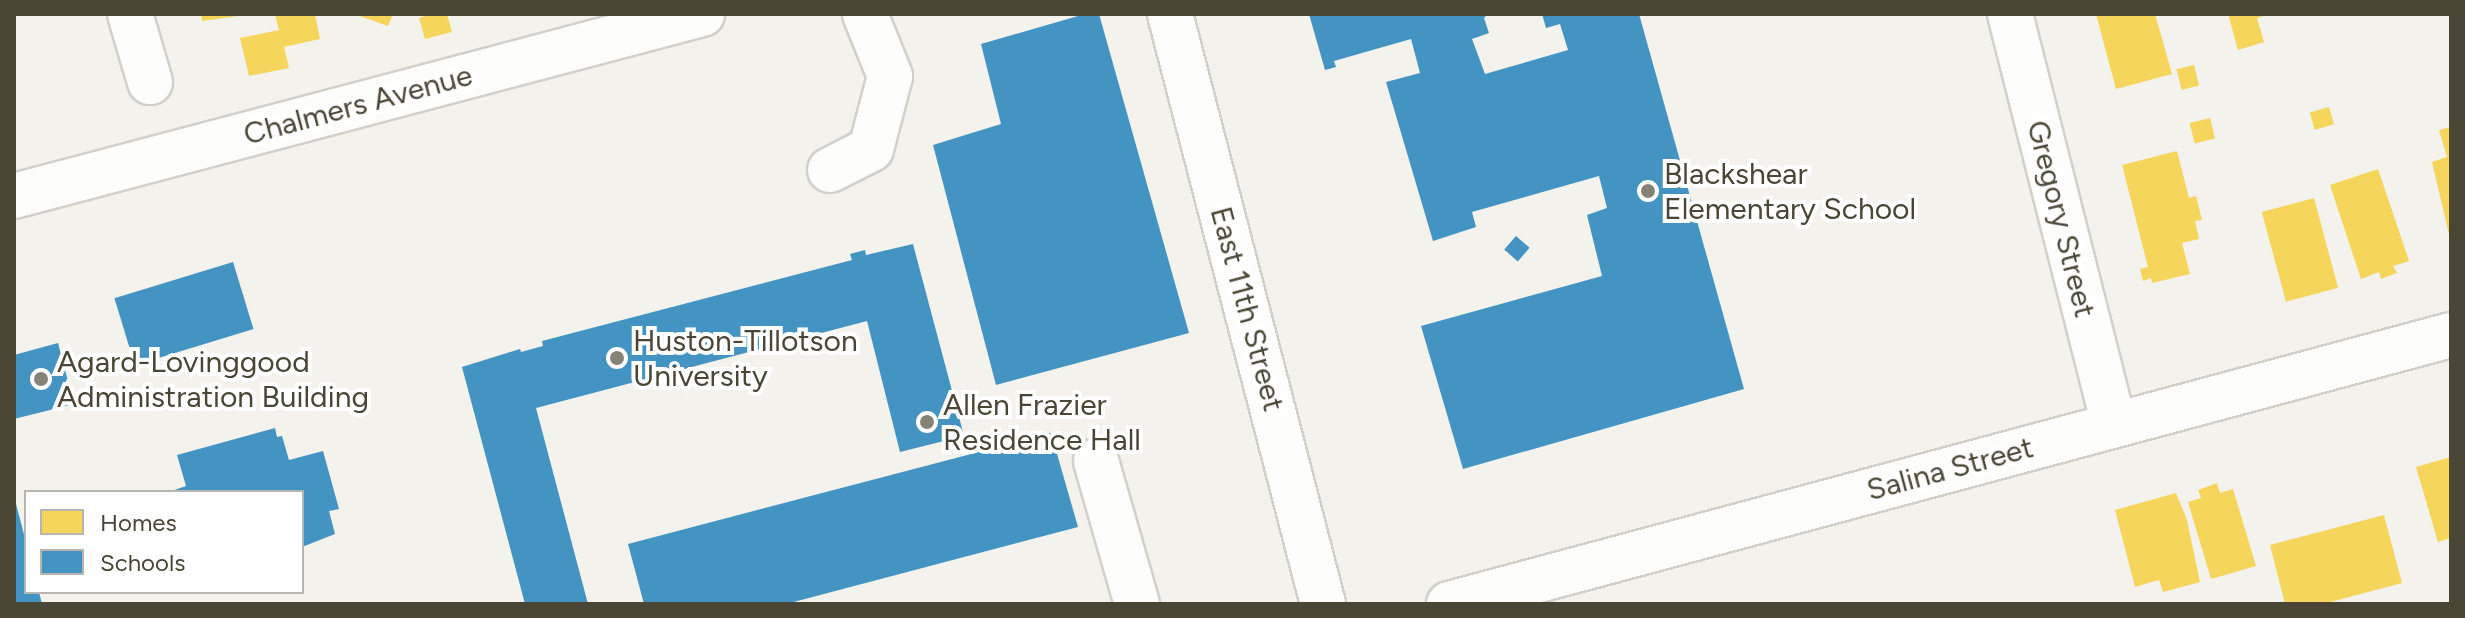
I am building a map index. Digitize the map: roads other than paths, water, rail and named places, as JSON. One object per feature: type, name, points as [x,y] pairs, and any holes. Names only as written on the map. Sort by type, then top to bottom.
[{"type":"street","points":[[130,14],[150,82]]},
{"type":"street","name":"Chalmers Avenue","points":[[14,196],[702,14]]},
{"type":"street","points":[[830,170],[871,149],[890,76],[865,14]]},
{"type":"street","name":"East 11th Street","points":[[1170,14],[1311,602]]},
{"type":"street","name":"Gregory Street","points":[[2010,14],[2114,425]]},
{"type":"street","name":"Salina Street","points":[[1449,604],[2451,335]]},
{"type":"street","points":[[1096,461],[1137,604]]},
{"type":"place","name":"Blackshear Elementary School","points":[[1648,191]]},
{"type":"place","name":"Huston-Tillotson University","points":[[617,358]]},
{"type":"place","name":"Agard-Lovinggood Administration Building","points":[[41,379]]},
{"type":"place","name":"Allen Frazier Residence Hall","points":[[927,422]]}]
